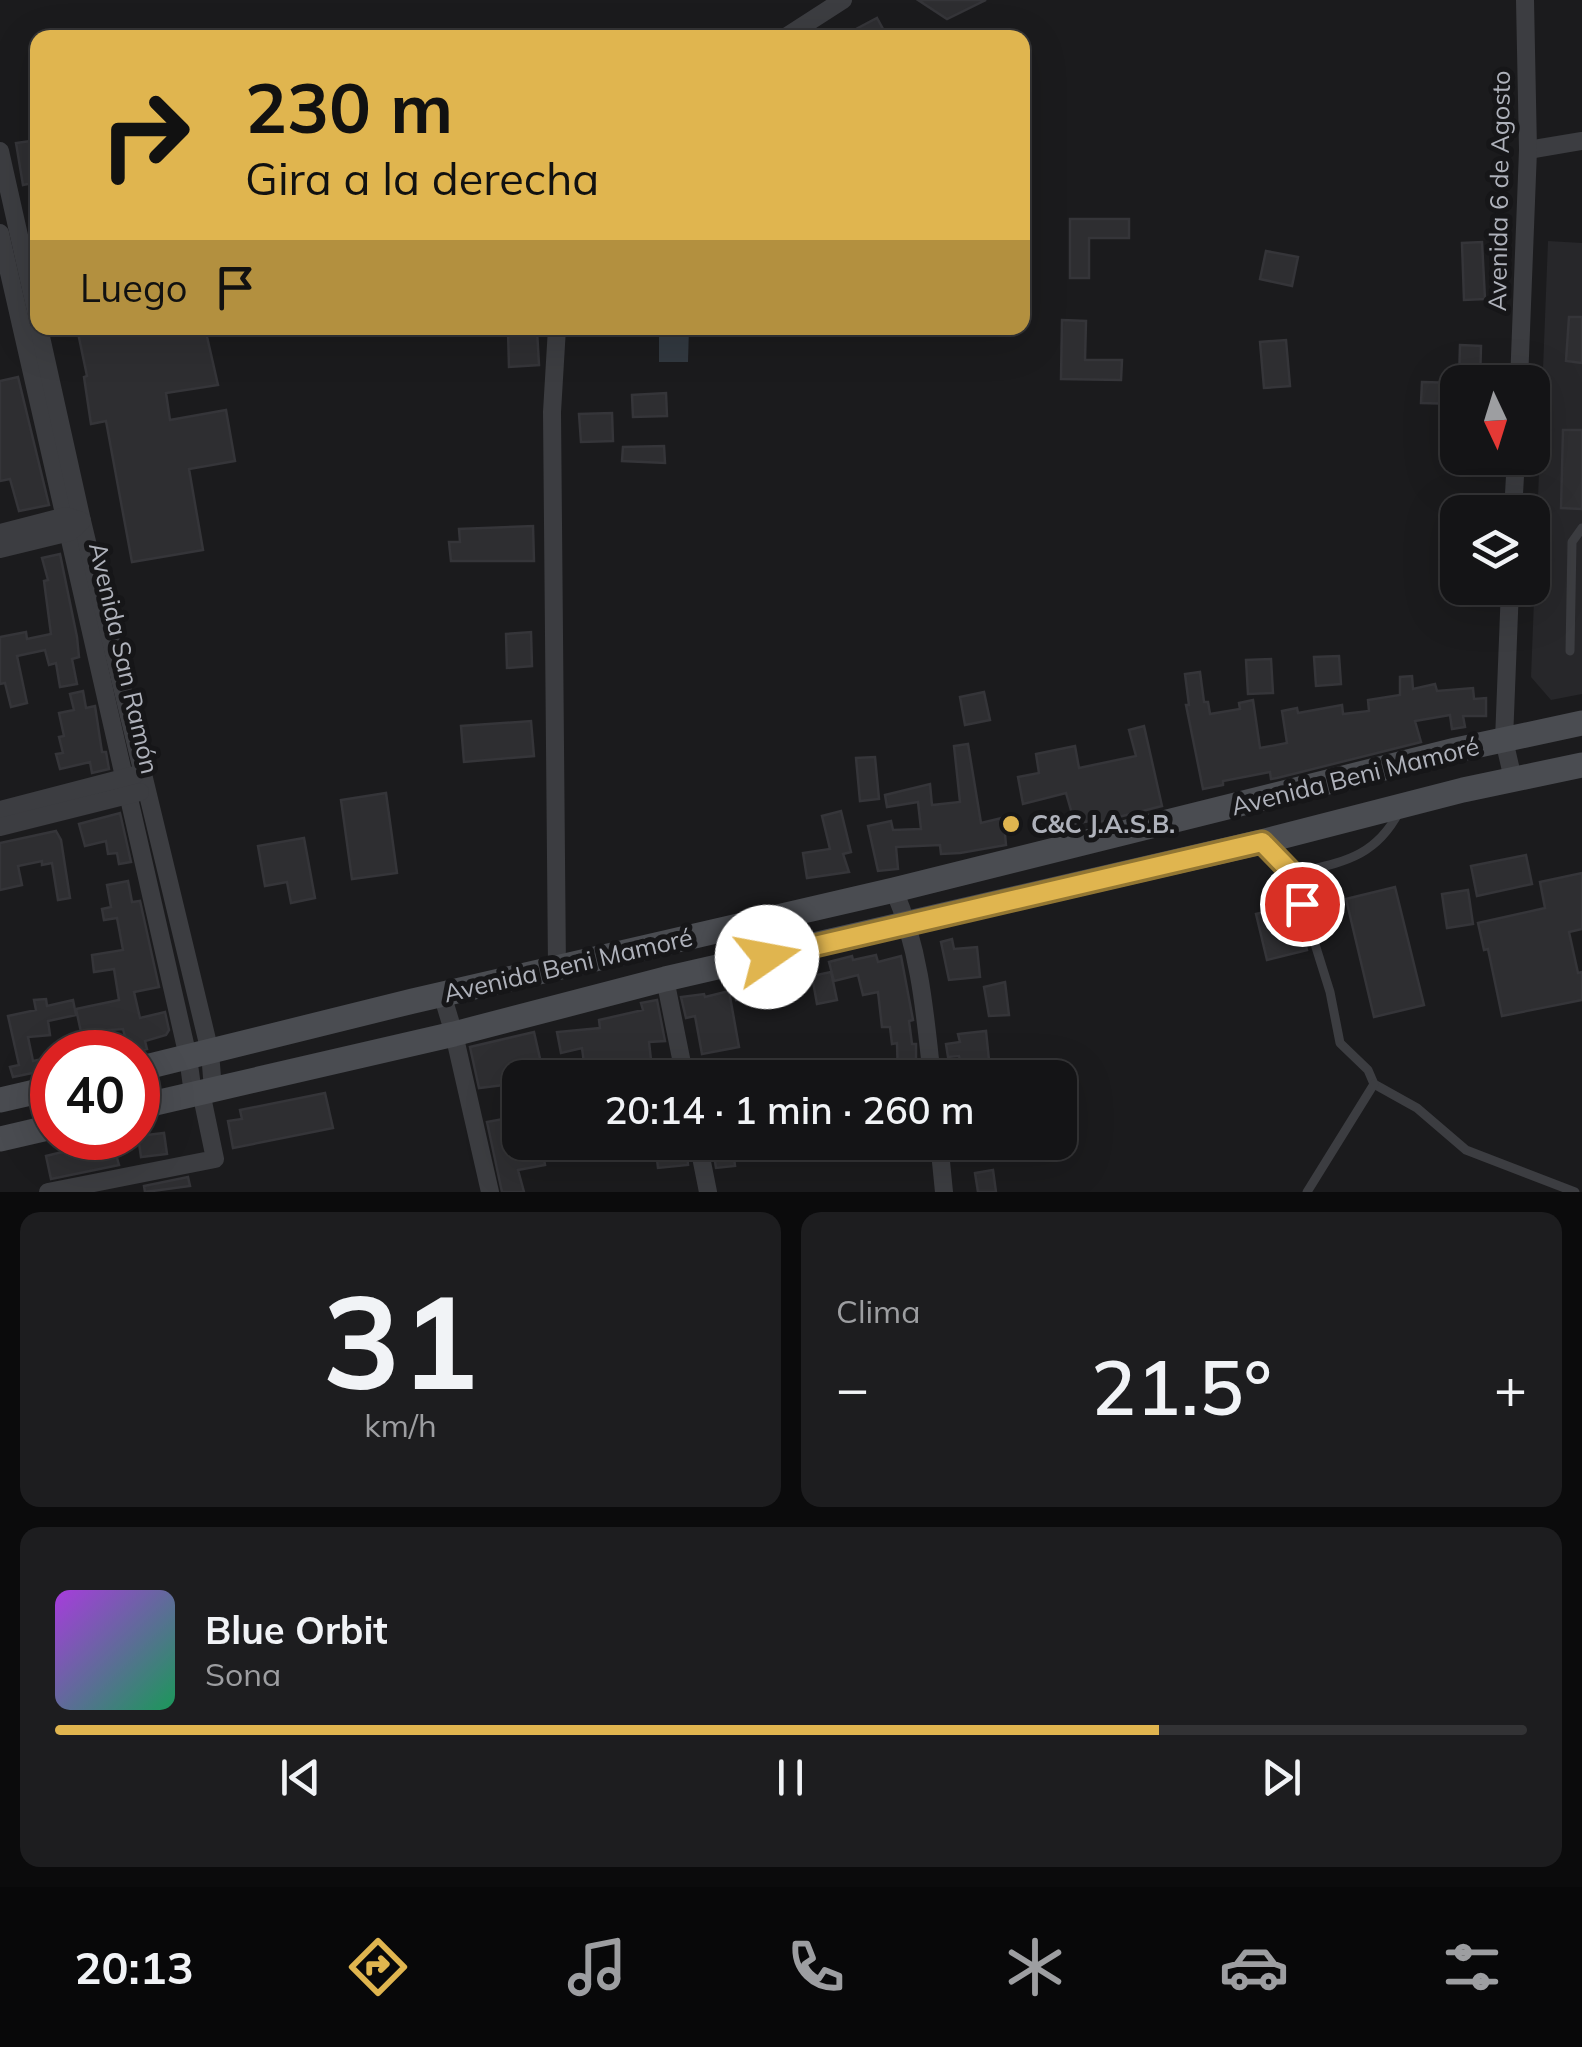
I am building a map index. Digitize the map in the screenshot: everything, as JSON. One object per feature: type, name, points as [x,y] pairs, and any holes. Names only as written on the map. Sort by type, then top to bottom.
[{"type":"street","points":[[796,30],[843,0]]},
{"type":"street","name":"Avenida 6 de Agosto","points":[[1520,365],[1528,150],[1524,0]]},
{"type":"street","points":[[1528,150],[1582,141]]},
{"type":"street","name":"Avenida San Ramón","points":[[0,151],[11,266],[30,304]]},
{"type":"street","name":"Avenida San Ramón","points":[[0,233],[73,523],[146,781],[216,1158],[48,1192]]},
{"type":"street","name":"Avenida San Ramón","points":[[40,335],[73,523],[127,786],[199,1055]]},
{"type":"street","points":[[557,335],[552,432],[558,968]]},
{"type":"street","points":[[0,533],[73,523]]},
{"type":"street","points":[[0,550],[73,523]]},
{"type":"street","points":[[1509,605],[1504,740],[1513,779]]},
{"type":"street","name":"Avenida Beni Mamoré","points":[[160,1064],[1582,723]]},
{"type":"street","name":"Avenida Beni Mamoré","points":[[160,1102],[1582,765]]},
{"type":"street","points":[[0,827],[146,781]]},
{"type":"street","points":[[0,810],[127,786]]},
{"type":"street","points":[[894,890],[909,925],[920,976],[930,1060]]},
{"type":"street","points":[[665,980],[681,1060]]},
{"type":"street","points":[[442,994],[490,1192]]},
{"type":"street","points":[[0,1100],[30,1093]]},
{"type":"street","points":[[0,1139],[30,1132]]},
{"type":"street","points":[[702,1160],[708,1192]]},
{"type":"street","points":[[940,1160],[944,1192]]},
{"type":"lane","points":[[1570,651],[1576,604],[1572,542],[1582,528]]},
{"type":"lane","points":[[1293,874],[1349,860],[1368,851],[1386,836],[1402,806]]},
{"type":"lane","points":[[1262,842],[1293,874],[1330,992],[1340,1043],[1368,1070],[1374,1084],[1417,1108],[1466,1150],[1575,1192]]},
{"type":"lane","points":[[1307,1192],[1374,1084]]},
{"type":"shaded area","points":[[1548,241],[1582,243],[1582,694],[1551,700],[1531,677],[1534,605],[1550,605],[1550,495],[1538,495],[1539,475],[1550,475],[1550,365],[1543,365]]},
{"type":"shaded area","points":[[659,335],[689,335],[688,362],[659,362]]},
{"type":"building","points":[[918,0],[986,0],[947,19]]},
{"type":"building","points":[[877,18],[884,30],[854,30]]},
{"type":"building","points":[[30,141],[30,184],[23,185],[16,143]]},
{"type":"building","points":[[1070,219],[1129,219],[1129,238],[1089,238],[1089,278],[1070,278]]},
{"type":"building","points":[[1482,242],[1485,299],[1464,300],[1462,243]]},
{"type":"building","points":[[1266,251],[1298,257],[1292,286],[1260,279]]},
{"type":"building","points":[[1569,317],[1582,317],[1582,363],[1566,361]]},
{"type":"building","points":[[1062,320],[1086,321],[1085,360],[1122,360],[1121,380],[1061,379]]},
{"type":"building","points":[[78,335],[207,335],[218,385],[166,393],[170,420],[226,410],[235,461],[189,469],[203,550],[132,562],[106,421],[91,424],[84,377],[87,376]]},
{"type":"building","points":[[508,335],[537,335],[539,365],[509,367]]},
{"type":"building","points":[[1286,340],[1290,386],[1264,388],[1260,342]]},
{"type":"building","points":[[1460,345],[1481,346],[1480,365],[1459,365]]},
{"type":"building","points":[[18,377],[49,505],[19,511],[10,479],[0,481],[0,381]]},
{"type":"building","points":[[1422,382],[1440,382],[1440,404],[1421,403]]},
{"type":"building","points":[[666,393],[667,416],[633,417],[632,395]]},
{"type":"building","points":[[612,413],[613,441],[581,442],[579,414]]},
{"type":"building","points":[[1563,430],[1582,430],[1582,509],[1561,508]]},
{"type":"building","points":[[664,446],[665,463],[622,461],[623,447]]},
{"type":"building","points":[[533,526],[534,561],[451,561],[449,542],[460,542],[459,529]]},
{"type":"building","points":[[60,554],[77,637],[79,657],[72,659],[77,684],[60,687],[56,663],[49,665],[45,650],[17,656],[27,703],[11,707],[5,683],[0,684],[0,637],[26,632],[27,639],[51,634],[44,581],[48,580],[42,558]]},
{"type":"building","points":[[531,632],[532,666],[507,668],[506,634]]},
{"type":"building","points":[[1339,656],[1341,684],[1316,686],[1314,657]]},
{"type":"building","points":[[1271,659],[1273,693],[1248,694],[1246,660]]},
{"type":"building","points":[[1200,672],[1204,702],[1208,702],[1210,714],[1240,709],[1239,703],[1253,700],[1260,748],[1287,743],[1282,711],[1297,708],[1298,713],[1342,705],[1343,714],[1369,711],[1368,700],[1400,695],[1400,677],[1412,676],[1413,689],[1435,684],[1437,691],[1473,688],[1474,699],[1486,698],[1486,716],[1463,716],[1465,727],[1452,729],[1450,715],[1415,721],[1421,742],[1277,778],[1271,779],[1270,772],[1203,789],[1186,705],[1185,674]]},
{"type":"building","points":[[83,691],[86,708],[95,706],[102,752],[106,752],[109,769],[92,773],[90,762],[60,769],[56,754],[63,753],[59,713],[74,710],[70,694]]},
{"type":"building","points":[[984,692],[990,720],[965,725],[960,697]]},
{"type":"building","points":[[531,721],[534,756],[464,762],[461,726]]},
{"type":"building","points":[[1144,726],[1162,806],[1095,823],[1094,820],[1075,824],[1066,793],[1023,804],[1018,777],[1039,773],[1036,754],[1075,746],[1079,768],[1136,756],[1129,730]]},
{"type":"building","points":[[968,744],[981,823],[1014,815],[1018,831],[1005,834],[1006,845],[960,853],[941,854],[940,845],[896,847],[898,869],[878,871],[868,826],[891,821],[893,830],[921,829],[918,802],[887,807],[885,795],[930,784],[932,805],[960,802],[954,746]]},
{"type":"building","points":[[875,757],[879,799],[860,801],[856,758]]},
{"type":"building","points":[[386,793],[397,873],[352,879],[341,800]]},
{"type":"building","points":[[841,811],[851,852],[843,854],[849,872],[807,878],[803,853],[830,849],[822,816]]},
{"type":"building","points":[[120,813],[131,862],[119,864],[117,853],[108,854],[106,841],[85,846],[79,824]]},
{"type":"building","points":[[56,831],[61,840],[70,898],[58,900],[52,863],[42,865],[42,861],[18,866],[22,885],[0,890],[0,843]]},
{"type":"building","points":[[304,838],[315,898],[291,903],[287,882],[265,886],[258,846]]},
{"type":"building","points":[[1526,855],[1532,884],[1477,896],[1471,866]]},
{"type":"building","points":[[1582,873],[1582,929],[1569,932],[1578,973],[1582,972],[1582,1000],[1502,1016],[1488,949],[1484,950],[1478,923],[1545,908],[1540,882]]},
{"type":"building","points":[[128,881],[132,902],[140,901],[159,987],[134,992],[140,1018],[165,1012],[169,1030],[166,1035],[160,1037],[160,1030],[81,1030],[76,1009],[119,1000],[114,969],[94,972],[92,955],[123,950],[117,918],[104,920],[102,909],[111,907],[107,885]]},
{"type":"building","points":[[1395,887],[1424,1005],[1374,1017],[1346,899]]},
{"type":"building","points":[[1468,890],[1473,924],[1447,928],[1442,894]]},
{"type":"building","points":[[1294,905],[1307,950],[1267,960],[1256,914]]},
{"type":"building","points":[[952,939],[954,949],[977,947],[980,977],[949,980],[941,942]]},
{"type":"building","points":[[876,955],[878,962],[901,956],[916,1060],[897,1060],[897,1043],[892,1044],[890,1027],[882,1027],[878,992],[863,995],[858,975],[834,981],[829,962],[852,956],[853,960]]},
{"type":"building","points":[[831,972],[837,1000],[817,1004],[812,976]]},
{"type":"building","points":[[763,974],[767,994],[736,1000],[734,988],[746,985],[745,978]]},
{"type":"building","points":[[1005,982],[1009,1015],[989,1016],[984,987]]},
{"type":"building","points":[[729,991],[739,1047],[702,1054],[695,1016],[686,1018],[681,997]]},
{"type":"building","points":[[46,999],[47,1006],[73,1000],[76,1015],[48,1021],[49,1030],[30,1030],[30,1074],[13,1077],[10,1067],[19,1065],[8,1016],[36,1010],[34,1000]]},
{"type":"building","points":[[657,1000],[665,1041],[649,1042],[651,1060],[584,1060],[582,1048],[561,1053],[557,1032],[600,1028],[599,1020],[643,1010],[641,1003]]},
{"type":"building","points":[[986,1031],[989,1060],[948,1057],[946,1044],[960,1042],[958,1034]]},
{"type":"building","points":[[534,1032],[540,1060],[502,1060],[502,1085],[479,1088],[470,1047]]},
{"type":"building","points":[[325,1093],[333,1128],[233,1148],[228,1121],[242,1119],[240,1110]]},
{"type":"building","points":[[502,1119],[502,1160],[544,1160],[545,1165],[518,1170],[524,1192],[502,1192],[487,1122]]},
{"type":"building","points":[[160,1133],[164,1133],[167,1154],[160,1155]]},
{"type":"building","points":[[47,1160],[118,1160],[119,1165],[51,1179]]},
{"type":"building","points":[[657,1160],[688,1160],[688,1165],[658,1168]]},
{"type":"building","points":[[715,1160],[734,1160],[735,1166],[716,1168]]},
{"type":"building","points":[[993,1170],[996,1192],[978,1192],[975,1173]]},
{"type":"building","points":[[188,1177],[190,1186],[145,1192],[144,1186]]},
{"type":"place","name":"C&C J.A.S.B.","points":[[1011,824]]},
{"type":"route","points":[[767,957],[1262,842],[1293,874],[1302,904]]}]
